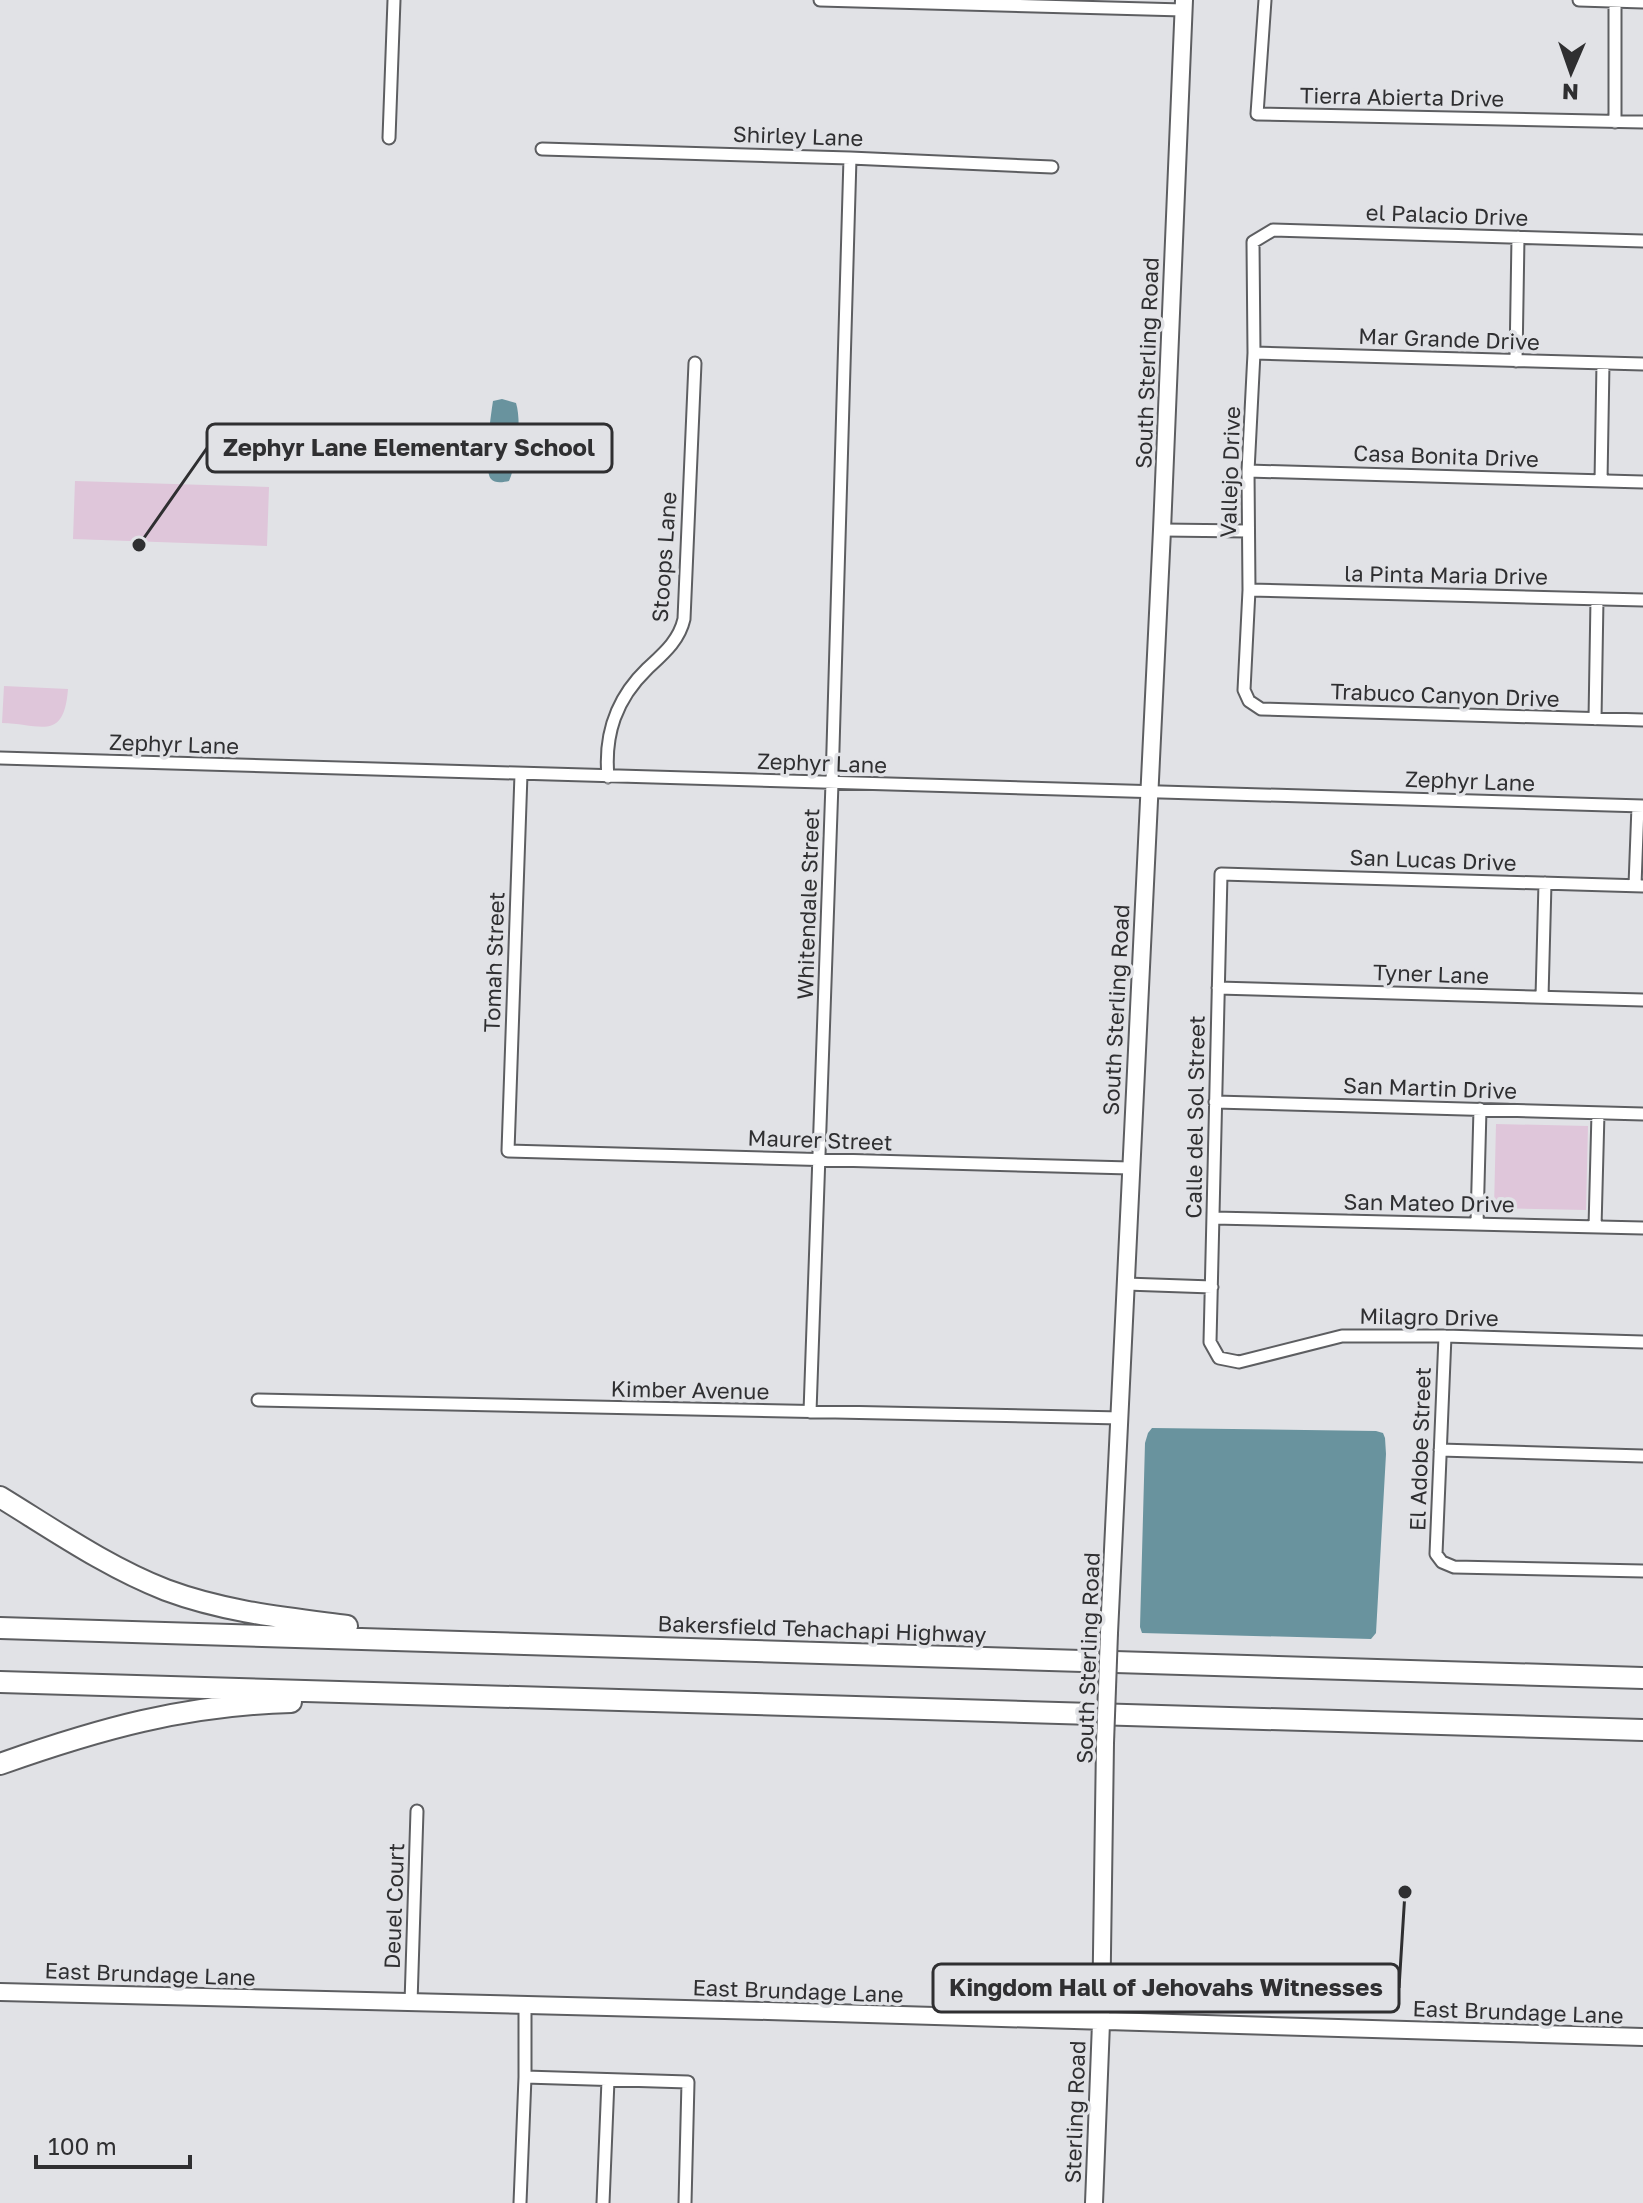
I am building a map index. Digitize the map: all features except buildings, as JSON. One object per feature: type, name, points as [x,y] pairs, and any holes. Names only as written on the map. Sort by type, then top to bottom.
[{"type":"highway","points":[[0,1497],[107,1563],[198,1601],[262,1615],[450,1640]]},
{"type":"highway","name":"Bakersfield Tehachapi Highway","points":[[0,1628],[1643,1678]]},
{"type":"highway","points":[[0,1682],[1643,1730]]},
{"type":"highway","points":[[0,1764],[115,1726],[218,1707],[499,1696]]},
{"type":"highway","points":[[1566,1728],[1595,1737],[1643,1743]]},
{"type":"street","points":[[389,138],[394,0]]},
{"type":"street","points":[[820,0],[1184,5]]},
{"type":"street","name":"Tierra Abierta Drive","points":[[1265,0],[1257,114],[1643,122]]},
{"type":"street","points":[[1579,0],[1643,2]]},
{"type":"street","points":[[1615,1],[1615,122]]},
{"type":"street","name":"South Sterling Road","points":[[1101,2023],[1109,1633],[1184,5]]},
{"type":"street","name":"Shirley Lane","points":[[542,149],[1052,167]]},
{"type":"street","name":"Whitendale Street","points":[[810,1412],[850,158]]},
{"type":"street","name":"el Palacio Drive","points":[[1253,242],[1273,230],[1643,241]]},
{"type":"street","points":[[1516,361],[1518,237]]},
{"type":"street","name":"Vallejo Drive","points":[[1249,701],[1244,690],[1249,590],[1248,471],[1254,353],[1253,242]]},
{"type":"street","name":"Mar Grande Drive","points":[[1254,353],[1643,364]]},
{"type":"street","name":"Stoops Lane","points":[[608,777],[607,744],[616,711],[634,682],[676,640],[684,619],[695,363]]},
{"type":"street","points":[[1601,481],[1603,363]]},
{"type":"street","name":"Casa Bonita Drive","points":[[1248,471],[1643,482]]},
{"type":"street","points":[[1162,530],[1247,531]]},
{"type":"street","name":"la Pinta Maria Drive","points":[[1249,590],[1643,600]]},
{"type":"street","points":[[1595,719],[1597,599]]},
{"type":"street","name":"Trabuco Canyon Drive","points":[[1249,701],[1261,709],[1643,720]]},
{"type":"street","name":"Zephyr Lane","points":[[0,758],[1640,806]]},
{"type":"street","name":"Tomah Street","points":[[508,1151],[521,774]]},
{"type":"street","points":[[1639,886],[1640,806]]},
{"type":"street","name":"San Lucas Drive","points":[[1221,874],[1639,886]]},
{"type":"street","name":"Calle del Sol Street","points":[[1219,1358],[1210,1342],[1221,874]]},
{"type":"street","points":[[1542,997],[1545,883]]},
{"type":"street","name":"Tyner Lane","points":[[1218,988],[1643,1000]]},
{"type":"street","name":"San Martin Drive","points":[[1215,1102],[1643,1114]]},
{"type":"street","points":[[1477,1223],[1480,1109]]},
{"type":"street","points":[[1595,1227],[1598,1113]]},
{"type":"street","name":"Maurer Street","points":[[508,1151],[1130,1168]]},
{"type":"street","name":"San Mateo Drive","points":[[1213,1218],[1643,1228]]},
{"type":"street","points":[[1126,1284],[1212,1287]]},
{"type":"street","name":"Milagro Drive","points":[[1219,1358],[1239,1362],[1342,1336],[1643,1342]]},
{"type":"street","name":"El Adobe Street","points":[[1445,1336],[1436,1554],[1442,1562],[1454,1567],[1643,1571]]},
{"type":"street","name":"Kimber Avenue","points":[[258,1400],[1121,1418]]},
{"type":"street","points":[[1440,1450],[1643,1456]]},
{"type":"street","name":"Deuel Court","points":[[411,2003],[417,1811]]},
{"type":"street","name":"East Brundage Lane","points":[[0,1992],[1643,2037]]},
{"type":"street","points":[[520,2203],[525,2005]]},
{"type":"street","name":"Sterling Road","points":[[1094,2203],[1101,2023]]},
{"type":"street","points":[[525,2077],[688,2082],[685,2203]]},
{"type":"street","points":[[603,2203],[608,2080]]},
{"type":"shaded area","points":[[75,481],[269,487],[267,546],[73,539]]},
{"type":"shaded area","points":[[4,686],[68,689],[66,706],[56,723],[48,726],[2,723]]},
{"type":"shaded area","points":[[1496,1124],[1588,1126],[1586,1210],[1494,1208]]},
{"type":"water","points":[[502,399],[516,403],[519,431],[509,481],[500,482],[491,479],[488,454],[493,401]]},
{"type":"water","points":[[1152,1428],[1383,1433],[1386,1454],[1376,1633],[1371,1639],[1142,1633],[1145,1443]]},
{"type":"place","name":"Zephyr Lane Elementary School","points":[[139,545]]},
{"type":"place","name":"Kingdom Hall of Jehovahs Witnesses","points":[[1405,1892]]}]
